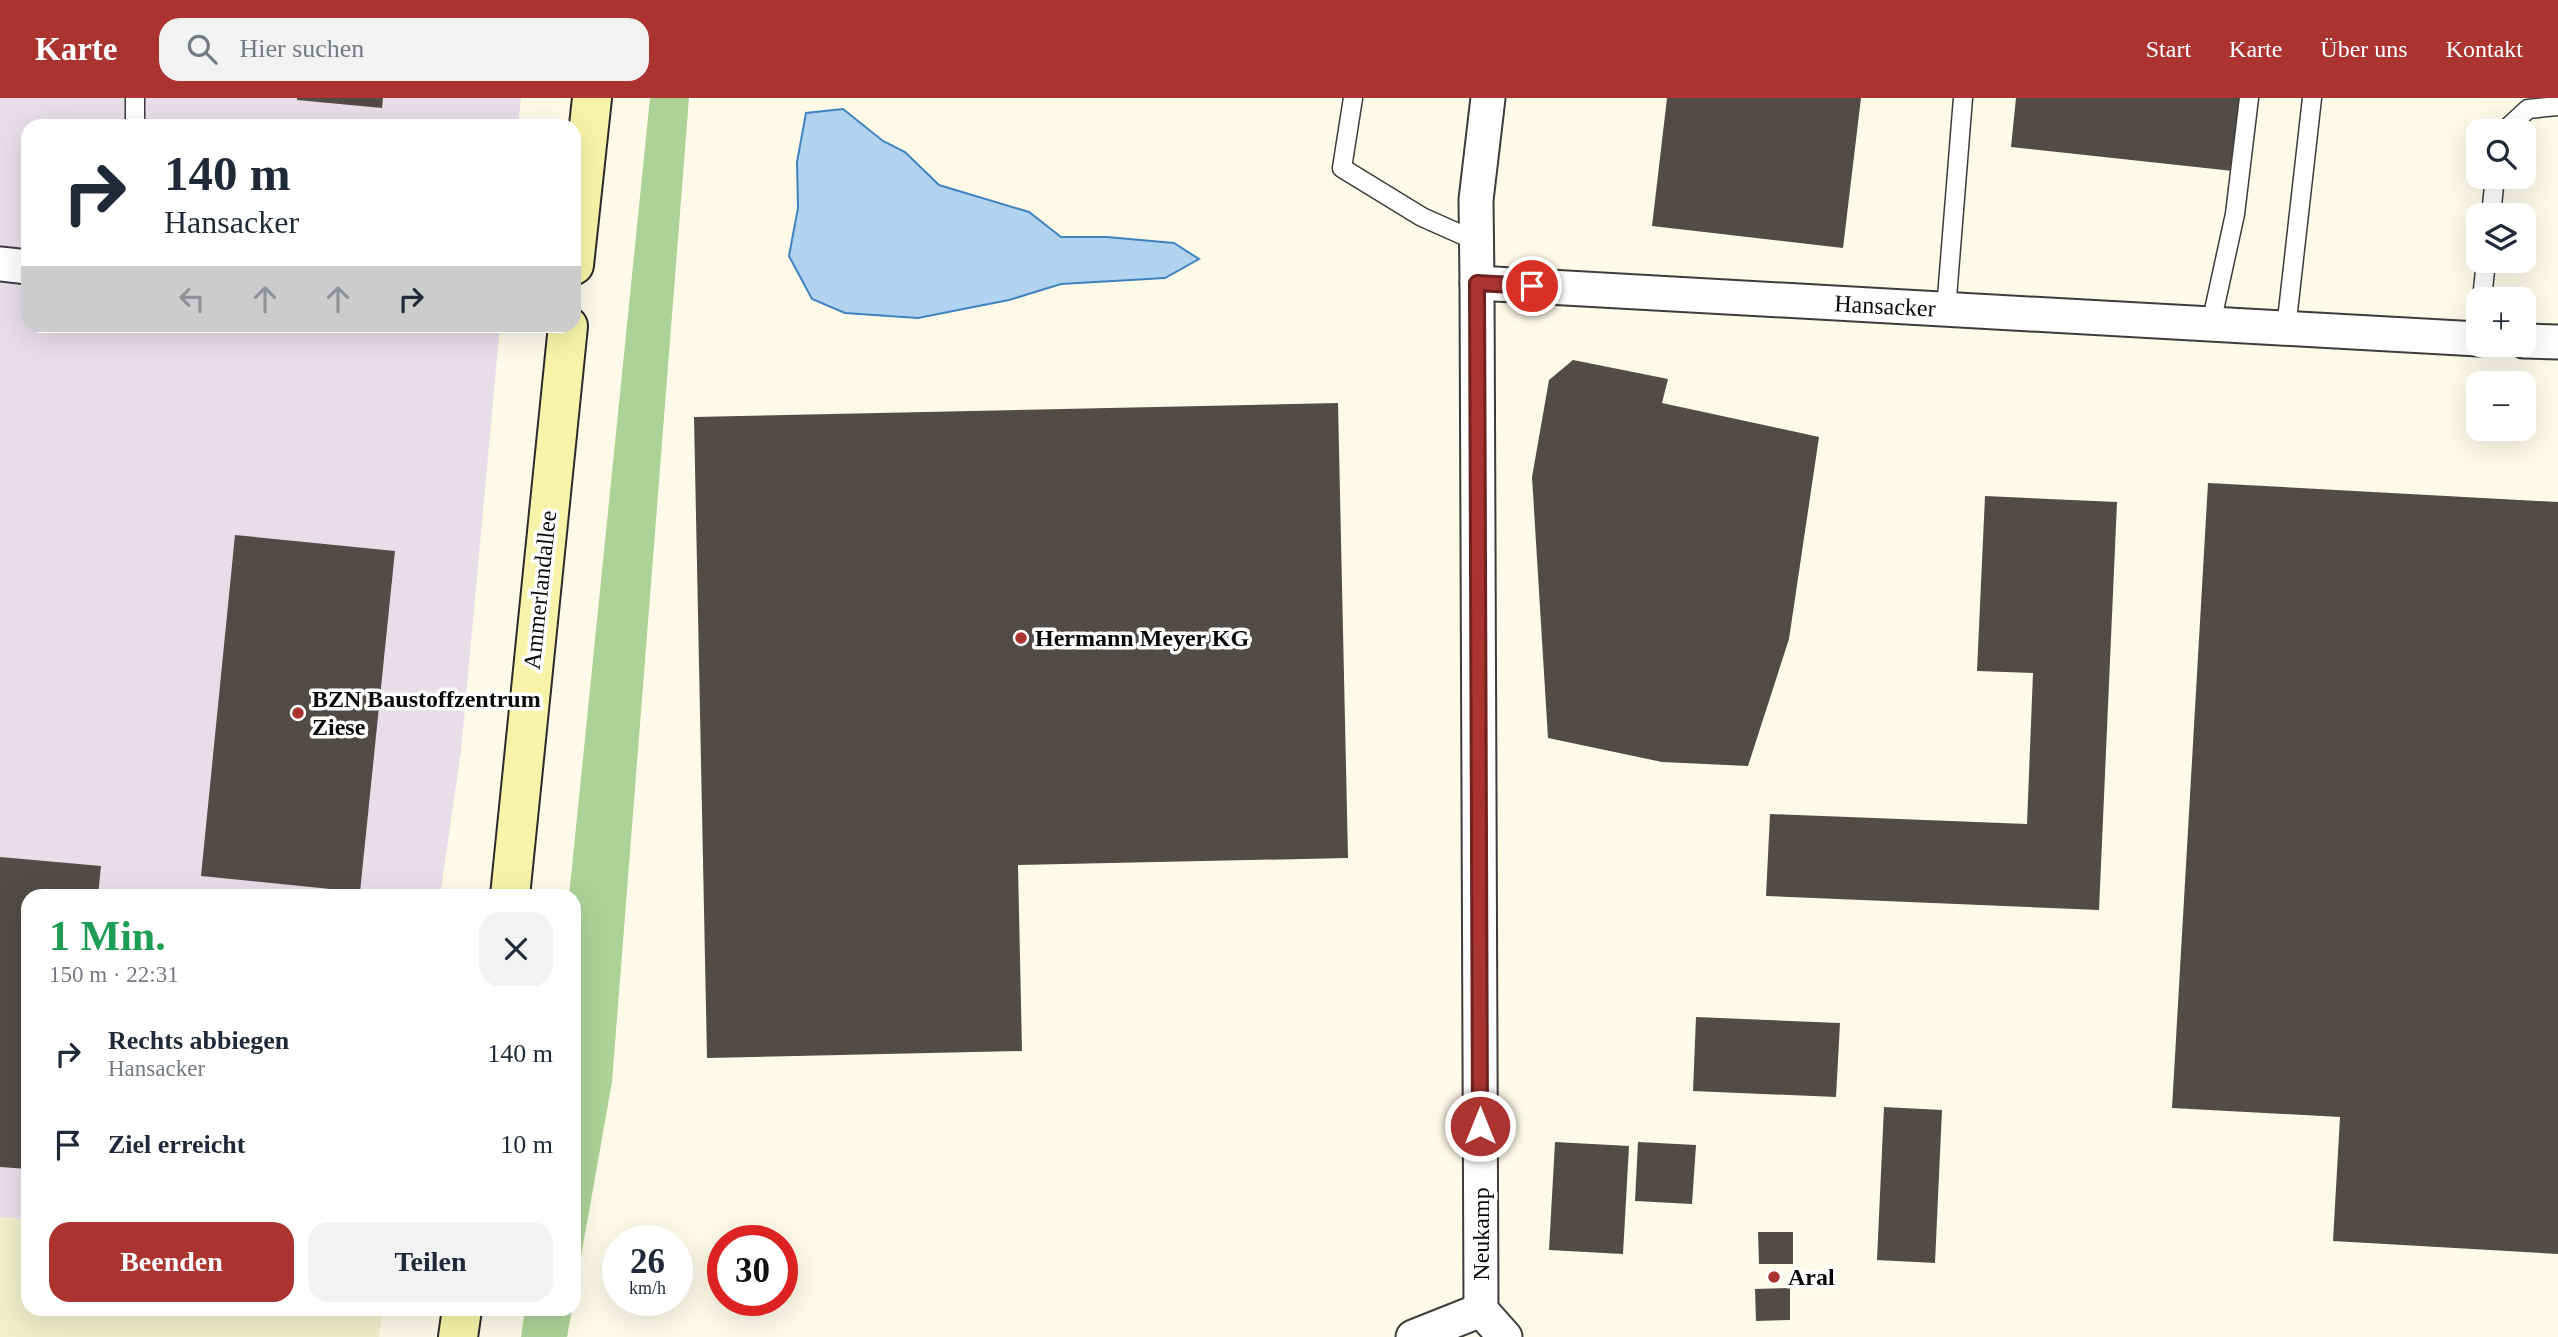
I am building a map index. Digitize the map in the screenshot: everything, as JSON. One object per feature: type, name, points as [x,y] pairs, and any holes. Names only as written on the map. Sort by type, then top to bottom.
[{"type":"main road","points":[[581,200],[592,98]]},
{"type":"main road","name":"Ammerlandallee","points":[[511,889],[567,333]]},
{"type":"main road","points":[[458,1337],[461,1316]]},
{"type":"street","points":[[1477,283],[1476,200],[1488,98]]},
{"type":"street","points":[[0,264],[21,266]]},
{"type":"street","name":"Hansacker","points":[[1477,283],[2466,337]]},
{"type":"street","name":"Neukamp","points":[[1477,283],[1482,1310],[1505,1337]]},
{"type":"street","points":[[2536,341],[2558,342]]},
{"type":"street","points":[[1413,1337],[1482,1310]]},
{"type":"lane","points":[[135,98],[135,119]]},
{"type":"lane","points":[[1353,98],[1342,167],[1422,217],[1476,241]]},
{"type":"lane","points":[[1946,310],[1963,98]]},
{"type":"lane","points":[[2211,324],[2235,214],[2249,98]]},
{"type":"lane","points":[[2286,329],[2312,98]]},
{"type":"lane","points":[[2517,119],[2528,109],[2558,106]]},
{"type":"shaded area","points":[[0,98],[521,98],[519,119],[21,119],[21,333],[499,333],[461,751],[441,889],[21,889],[21,1219],[0,1217]]},
{"type":"green space","points":[[650,98],[689,98],[612,1082],[581,1257],[581,889],[570,889]]},
{"type":"green space","points":[[0,1217],[21,1219],[21,1316],[381,1316],[379,1337],[0,1337]]},
{"type":"green space","points":[[524,1316],[571,1316],[567,1337],[521,1337]]},
{"type":"water","points":[[843,109],[883,141],[905,152],[939,185],[1029,212],[1061,237],[1107,237],[1174,243],[1199,259],[1165,278],[1061,284],[1009,300],[918,318],[845,313],[812,299],[789,256],[798,208],[797,162],[806,113]]},
{"type":"building","points":[[297,98],[383,98],[382,108]]},
{"type":"building","points":[[1667,98],[1861,98],[1843,248],[1652,226]]},
{"type":"building","points":[[2016,98],[2241,98],[2233,171],[2011,147]]},
{"type":"building","points":[[1573,360],[1668,379],[1662,403],[1819,437],[1789,639],[1748,766],[1662,762],[1548,738],[1532,477],[1549,380]]},
{"type":"building","name":"Hermann Meyer KG","points":[[1338,403],[1348,858],[1018,865],[1022,1051],[707,1058],[694,417]]},
{"type":"building","points":[[2208,483],[2558,502],[2558,1254],[2333,1241],[2340,1117],[2172,1108]]},
{"type":"building","points":[[1985,496],[2117,502],[2099,910],[1766,896],[1770,814],[2027,824],[2033,673],[1977,671]]},
{"type":"building","name":"BZN Baustoffzentrum Ziese","points":[[235,535],[395,551],[360,889],[330,889],[201,876]]},
{"type":"building","points":[[0,857],[101,866],[99,889],[21,889],[21,1168],[0,1167]]},
{"type":"building","points":[[1696,1017],[1840,1023],[1836,1097],[1693,1091]]},
{"type":"building","points":[[1884,1107],[1942,1110],[1935,1263],[1877,1260]]},
{"type":"building","points":[[1555,1142],[1629,1146],[1623,1254],[1549,1250]]},
{"type":"building","points":[[1638,1142],[1696,1145],[1692,1204],[1635,1201]]},
{"type":"building","points":[[1758,1232],[1793,1232],[1793,1264],[1759,1264]]},
{"type":"building","points":[[1790,1288],[1790,1320],[1756,1321],[1755,1289]]},
{"type":"place","name":"Hermann Meyer KG","points":[[1021,638]]},
{"type":"place","name":"BZN Baustoffzentrum Ziese","points":[[298,713]]},
{"type":"place","name":"Aral","points":[[1774,1277]]},
{"type":"route","points":[[1480,1126],[1477,283],[1532,286]]}]
